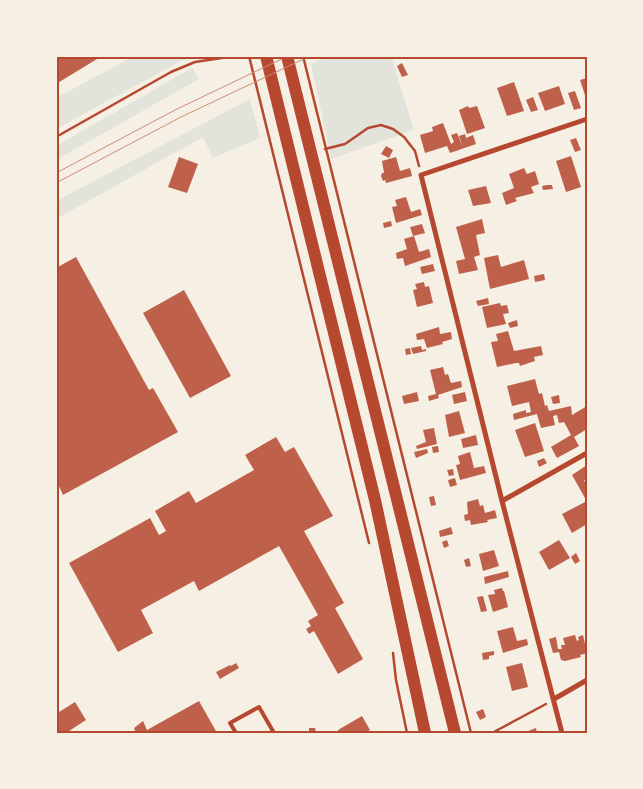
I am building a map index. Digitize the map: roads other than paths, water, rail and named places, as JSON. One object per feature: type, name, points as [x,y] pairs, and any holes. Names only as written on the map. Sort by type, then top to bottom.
[{"type":"main road","points":[[266,56],[375,500],[425,733]]},
{"type":"main road","points":[[287,56],[456,733]]},
{"type":"street","points":[[562,733],[421,175],[587,119]]},
{"type":"street","points":[[502,501],[587,453]]},
{"type":"street","points":[[554,699],[587,680]]},
{"type":"lane","points":[[236,733],[230,723],[259,707],[274,733]]},
{"type":"tram line","points":[[56,173],[177,109],[288,56]]},
{"type":"tram line","points":[[56,183],[181,117],[310,56]]}]
